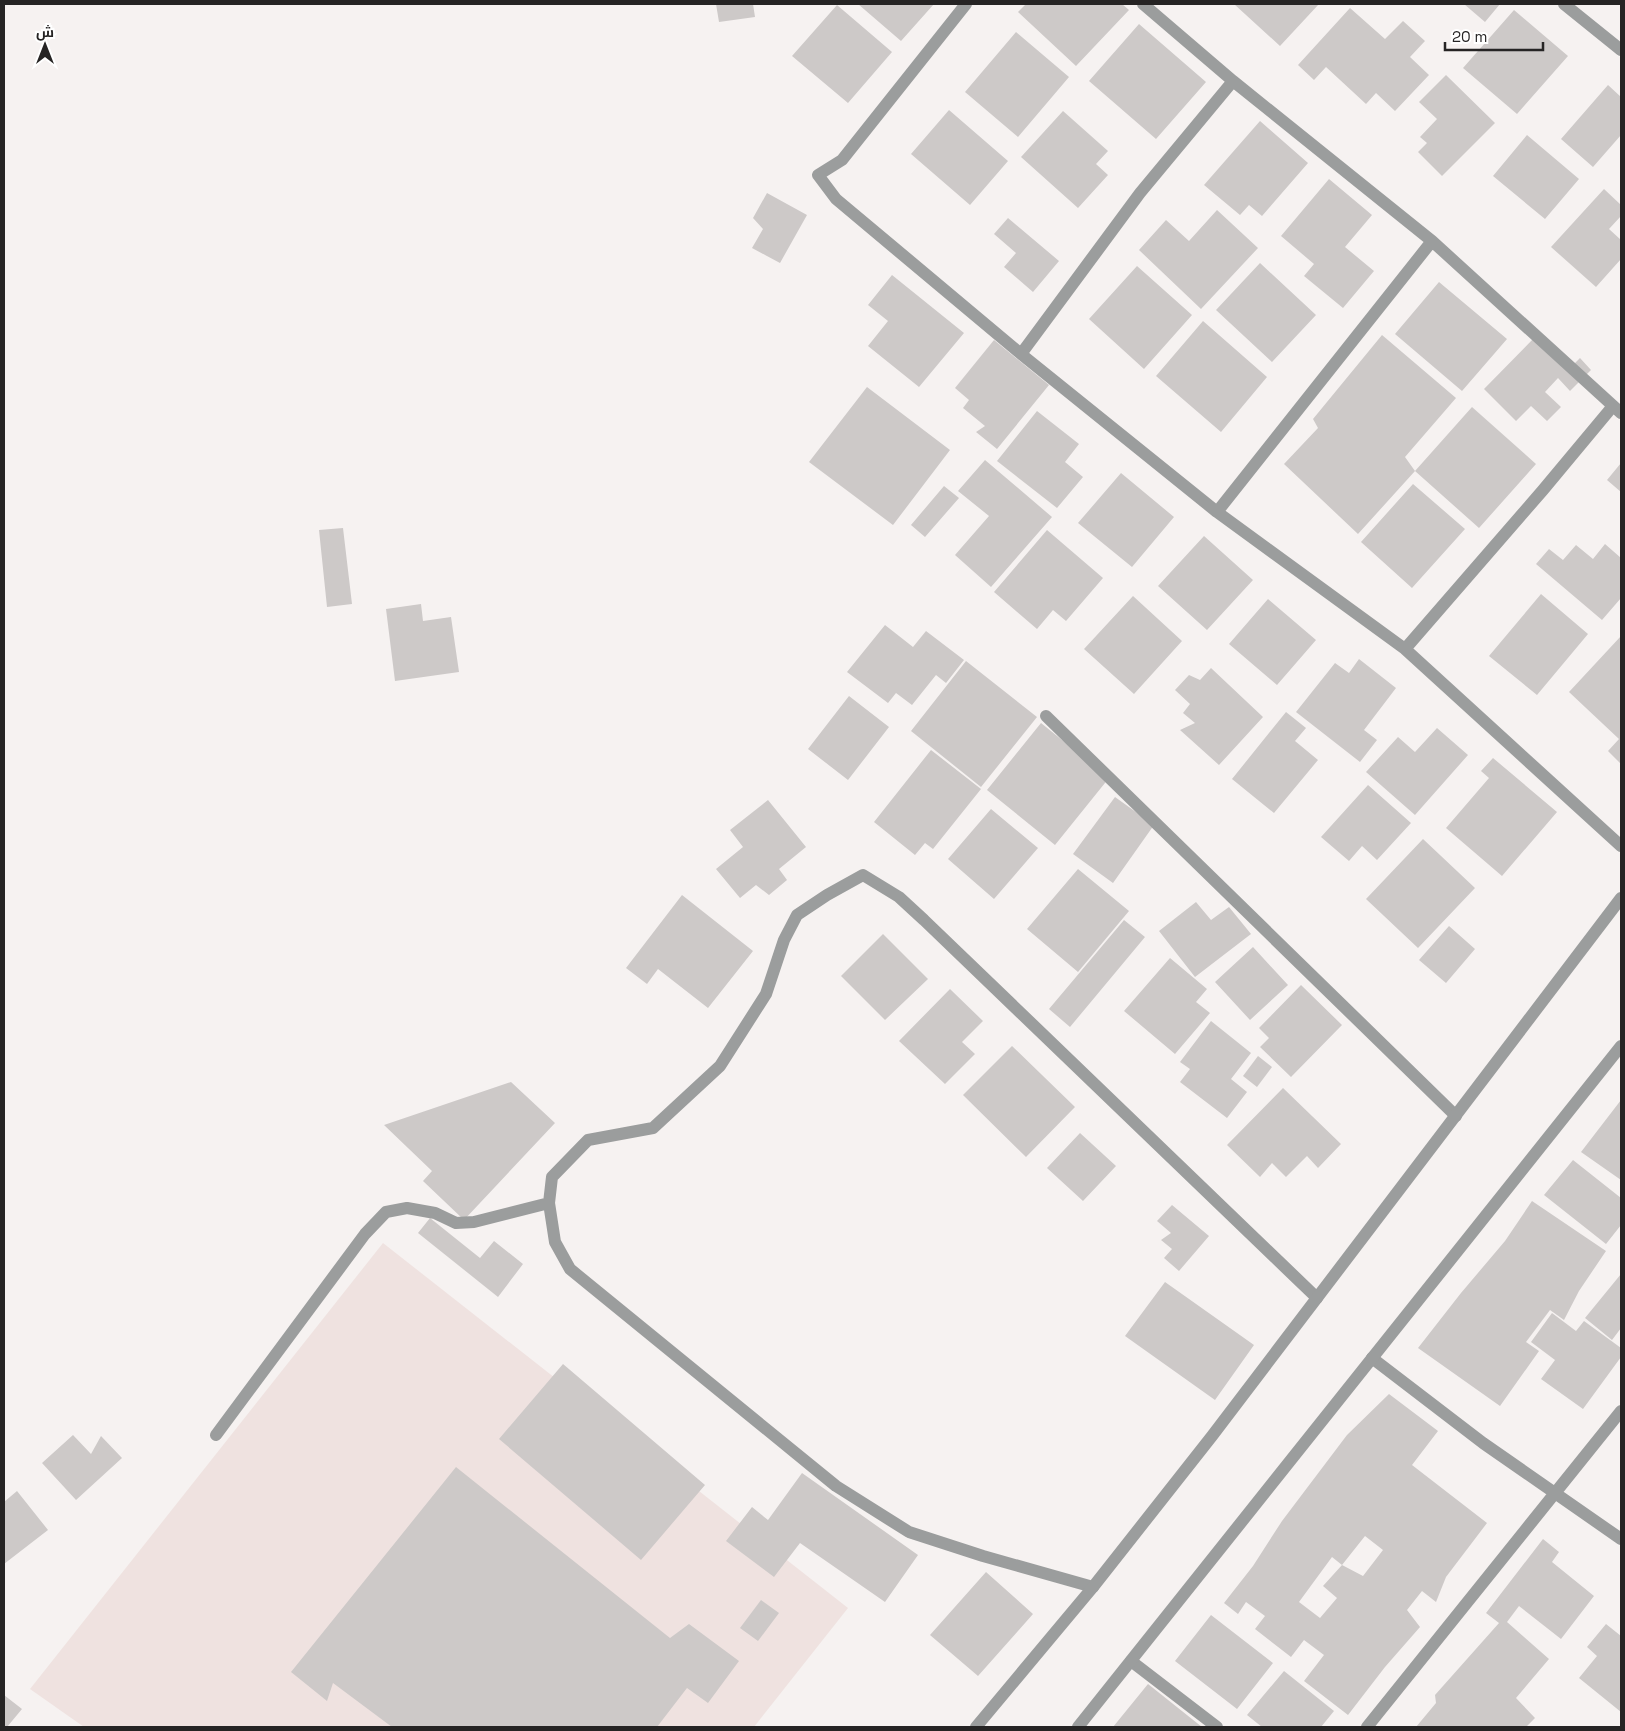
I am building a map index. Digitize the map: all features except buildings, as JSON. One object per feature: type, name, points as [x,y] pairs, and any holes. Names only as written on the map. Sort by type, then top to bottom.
[{"type":"street","points":[[966,4],[842,160],[818,175],[836,199],[1022,354],[1217,512],[1404,649],[1621,846]]},
{"type":"street","points":[[1143,4],[1233,81],[1432,241],[1617,410],[1542,490],[1404,649]]},
{"type":"street","points":[[1564,4],[1621,50]]},
{"type":"street","points":[[1022,354],[1140,193],[1233,81]]},
{"type":"street","points":[[1217,512],[1432,241]]},
{"type":"street","points":[[1046,716],[1456,1116]]},
{"type":"street","points":[[1093,1587],[983,1556],[910,1532],[836,1486],[570,1269],[555,1242],[549,1203],[552,1177],[588,1140],[653,1128],[720,1066],[766,994],[784,940],[797,915],[862,875],[899,897],[924,920],[1317,1298]]},
{"type":"street","points":[[976,1727],[1093,1587],[1212,1436],[1621,898]]},
{"type":"street","points":[[1078,1727],[1621,1046]]},
{"type":"street","points":[[216,1435],[365,1234],[386,1212],[407,1208],[435,1213],[456,1223],[474,1222],[549,1203]]},
{"type":"street","points":[[1372,1358],[1483,1443],[1621,1539]]},
{"type":"street","points":[[1367,1727],[1621,1411]]},
{"type":"street","points":[[1131,1661],[1217,1727]]},
{"type":"shaded area","points":[[383,1243],[848,1608],[754,1727],[84,1727],[30,1689]]}]
